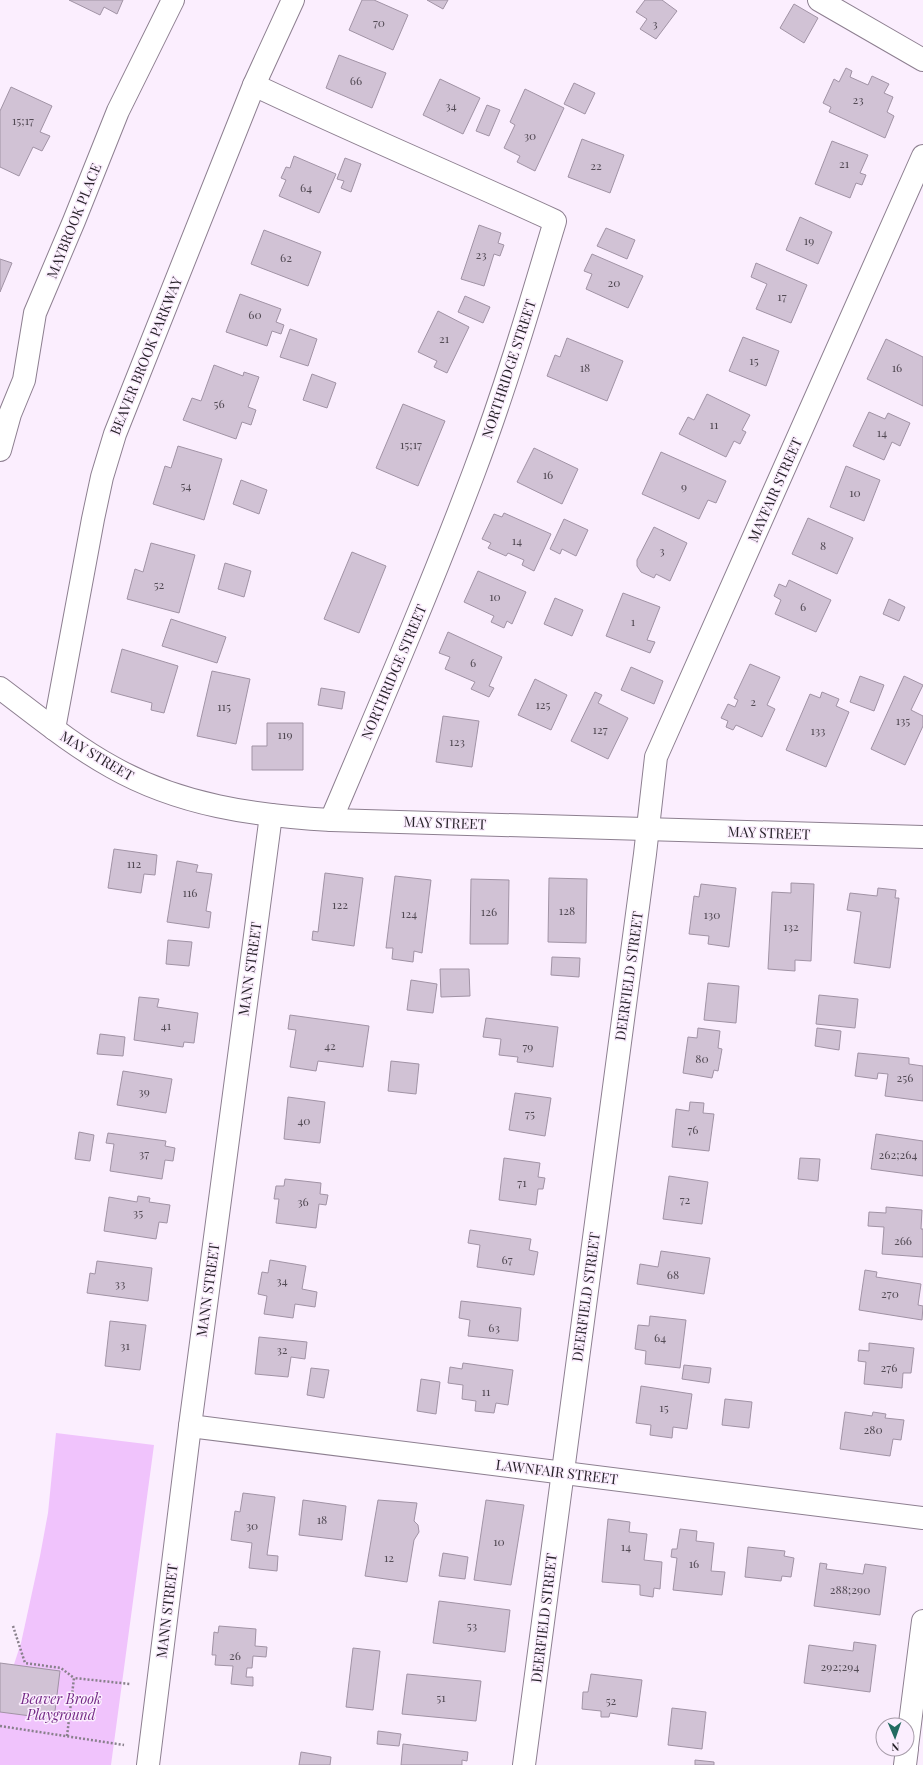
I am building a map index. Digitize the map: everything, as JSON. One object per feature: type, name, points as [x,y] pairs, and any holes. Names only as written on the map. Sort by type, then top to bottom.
[{"type":"street","name":"MAYBROOK PLACE","points":[[0,450],[10,414],[24,380],[35,313],[118,111],[173,0]]},
{"type":"street","name":"BEAVER BROOK PARKWAY","points":[[54,729],[92,519],[106,462],[131,391],[254,85],[293,0]]},
{"type":"street","points":[[819,0],[923,60]]},
{"type":"street","name":"NORTHRIDGE STREET","points":[[254,85],[344,128],[451,173],[555,221],[515,355],[474,471],[413,626],[331,820]]},
{"type":"street","name":"MAYFAIR STREET","points":[[648,829],[656,757],[923,156]]},
{"type":"street","name":"MAY STREET","points":[[0,688],[54,729],[111,767],[167,793],[198,802],[271,815],[331,820],[923,837]]},
{"type":"street","name":"MANN STREET","points":[[148,1765],[190,1426],[271,815]]},
{"type":"street","name":"DEERFIELD STREET","points":[[524,1765],[648,829]]},
{"type":"street","name":"LAWNFAIR STREET","points":[[190,1426],[923,1518]]},
{"type":"street","points":[[911,1717],[923,1622]]},
{"type":"path","points":[[13,1626],[25,1663],[62,1668],[74,1678],[130,1684]]},
{"type":"path","points":[[67,1736],[74,1678]]},
{"type":"path","points":[[0,1726],[122,1745]]},
{"type":"green space","name":"Beaver Brook Playground","points":[[56,1433],[154,1445],[111,1765],[0,1765],[0,1707],[21,1643],[40,1556],[48,1513]]},
{"type":"building","points":[[69,0],[123,0],[117,14],[104,7],[100,15]]},
{"type":"building","points":[[362,0],[374,0],[408,15],[393,50],[349,30]]},
{"type":"building","points":[[427,0],[448,0],[443,9]]},
{"type":"building","points":[[645,0],[662,0],[677,11],[656,39],[640,29],[647,19],[636,12]]},
{"type":"building","points":[[794,4],[818,18],[804,43],[780,28]]},
{"type":"building","points":[[339,55],[386,73],[372,108],[326,88]]},
{"type":"building","points":[[846,68],[852,71],[850,77],[868,85],[872,76],[889,84],[884,93],[893,97],[887,112],[894,116],[885,138],[829,112],[831,107],[823,103],[834,79],[839,82]]},
{"type":"building","points":[[440,79],[480,98],[463,134],[423,115]]},
{"type":"building","points":[[574,83],[595,93],[585,114],[564,104]]},
{"type":"building","points":[[11,87],[52,106],[40,132],[50,136],[42,151],[33,147],[19,176],[0,167],[0,111]]},
{"type":"building","points":[[525,89],[564,108],[535,171],[517,162],[520,156],[504,148],[515,125],[510,122]]},
{"type":"building","points":[[487,105],[500,110],[489,136],[476,131]]},
{"type":"building","points":[[582,139],[624,155],[610,193],[568,177]]},
{"type":"building","points":[[832,141],[868,155],[860,173],[866,175],[862,185],[856,183],[850,198],[815,184]]},
{"type":"building","points":[[294,156],[336,174],[319,213],[279,196],[286,180],[281,178],[286,167],[290,168]]},
{"type":"building","points":[[345,158],[361,164],[351,192],[341,188],[344,181],[337,179]]},
{"type":"building","points":[[800,217],[832,232],[818,264],[786,250]]},
{"type":"building","points":[[479,225],[501,233],[498,243],[504,245],[500,256],[494,254],[484,286],[461,279]]},
{"type":"building","points":[[606,228],[635,240],[627,259],[597,246]]},
{"type":"building","points":[[264,230],[321,252],[308,286],[251,264]]},
{"type":"building","points":[[592,254],[643,276],[628,308],[586,289],[592,274],[584,271]]},
{"type":"building","points":[[0,259],[12,263],[0,292]]},
{"type":"building","points":[[756,263],[807,285],[791,323],[756,309],[767,284],[751,277]]},
{"type":"building","points":[[240,294],[281,309],[276,322],[284,325],[281,334],[272,331],[267,346],[226,332]]},
{"type":"building","points":[[465,296],[490,307],[483,323],[458,312]]},
{"type":"building","points":[[438,311],[469,327],[447,373],[434,367],[437,361],[418,352]]},
{"type":"building","points":[[290,329],[317,339],[308,366],[280,357]]},
{"type":"building","points":[[743,337],[779,351],[766,386],[729,371]]},
{"type":"building","points":[[567,338],[623,361],[607,401],[547,376],[555,355],[560,357]]},
{"type":"building","points":[[886,339],[923,357],[923,406],[867,379]]},
{"type":"building","points":[[214,365],[243,376],[244,372],[259,377],[248,407],[256,410],[251,425],[242,422],[236,439],[183,420],[192,398],[201,401]]},
{"type":"building","points":[[312,374],[336,383],[327,408],[303,400]]},
{"type":"building","points":[[707,394],[750,415],[742,430],[746,432],[740,444],[734,441],[726,457],[679,434],[688,417],[694,420]]},
{"type":"building","points":[[403,404],[445,421],[418,486],[376,468]]},
{"type":"building","points":[[869,412],[885,419],[888,413],[910,423],[900,446],[892,442],[884,460],[853,446]]},
{"type":"building","points":[[178,446],[222,459],[204,520],[153,504],[165,466],[171,468]]},
{"type":"building","points":[[534,448],[578,469],[562,504],[517,482]]},
{"type":"building","points":[[661,452],[726,481],[716,503],[708,500],[699,519],[642,494]]},
{"type":"building","points":[[846,466],[880,480],[864,521],[830,507]]},
{"type":"building","points":[[241,480],[267,490],[259,514],[233,504]]},
{"type":"building","points":[[504,513],[551,534],[534,571],[522,565],[524,560],[508,553],[506,556],[488,548],[491,543],[482,539],[494,514],[502,517]]},
{"type":"building","points":[[808,518],[853,538],[837,574],[792,554]]},
{"type":"building","points":[[564,519],[588,530],[576,556],[562,549],[560,554],[550,549]]},
{"type":"building","points":[[654,527],[687,543],[670,581],[656,574],[654,578],[641,572],[637,566],[637,560]]},
{"type":"building","points":[[151,543],[195,555],[179,613],[127,599],[135,569],[143,572]]},
{"type":"building","points":[[352,552],[386,566],[359,633],[324,619]]},
{"type":"building","points":[[225,563],[251,571],[244,597],[218,589]]},
{"type":"building","points":[[478,571],[526,592],[512,624],[507,621],[504,628],[491,622],[494,616],[464,602]]},
{"type":"building","points":[[789,580],[831,600],[816,632],[775,614],[781,600],[774,596],[779,584],[786,587]]},
{"type":"building","points":[[623,593],[660,607],[647,640],[655,642],[650,653],[606,636]]},
{"type":"building","points":[[555,598],[583,610],[572,636],[544,624]]},
{"type":"building","points":[[889,599],[905,607],[899,621],[883,614]]},
{"type":"building","points":[[171,619],[226,637],[217,663],[162,646]]},
{"type":"building","points":[[448,632],[502,657],[489,686],[494,688],[489,697],[471,689],[475,682],[445,669],[450,657],[439,653]]},
{"type":"building","points":[[122,649],[178,666],[164,713],[151,710],[152,703],[111,692]]},
{"type":"building","points":[[750,664],[780,677],[767,705],[775,709],[762,737],[736,725],[733,730],[726,727],[728,721],[721,718],[728,704],[735,707],[738,700],[734,698]]},
{"type":"building","points":[[631,667],[663,681],[654,704],[621,690]]},
{"type":"building","points":[[212,671],[250,679],[236,744],[197,736]]},
{"type":"building","points":[[860,676],[884,685],[874,711],[850,702]]},
{"type":"building","points":[[904,676],[923,685],[911,710],[923,716],[923,726],[905,765],[871,749]]},
{"type":"building","points":[[535,679],[567,695],[551,730],[518,715]]},
{"type":"building","points":[[321,688],[345,692],[342,709],[318,705]]},
{"type":"building","points":[[595,692],[602,695],[598,703],[628,718],[608,759],[571,741]]},
{"type":"building","points":[[822,692],[839,699],[836,706],[849,712],[826,767],[786,750],[810,694],[820,698]]},
{"type":"building","points":[[443,716],[479,721],[472,767],[436,762]]},
{"type":"building","points":[[267,723],[303,723],[303,770],[252,770],[252,746],[267,746]]},
{"type":"building","points":[[114,849],[157,855],[155,875],[144,874],[141,893],[108,888]]},
{"type":"building","points":[[177,861],[198,865],[196,872],[212,874],[206,911],[211,912],[209,928],[167,922]]},
{"type":"building","points":[[325,873],[363,878],[354,946],[312,940],[313,931],[318,932]]},
{"type":"building","points":[[395,876],[431,880],[422,953],[414,951],[413,962],[392,959],[393,948],[386,948]]},
{"type":"building","points":[[549,878],[587,879],[586,943],[548,942]]},
{"type":"building","points":[[471,879],[509,880],[508,944],[470,944]]},
{"type":"building","points":[[791,883],[814,884],[811,961],[795,960],[795,971],[768,969],[772,892],[791,893]]},
{"type":"building","points":[[701,884],[736,888],[729,947],[708,944],[709,936],[689,934],[694,896],[699,897]]},
{"type":"building","points":[[878,888],[896,890],[895,898],[899,898],[890,968],[854,963],[861,912],[847,910],[850,893],[877,896]]},
{"type":"building","points":[[168,940],[192,942],[189,966],[166,964]]},
{"type":"building","points":[[552,957],[580,958],[579,977],[551,975]]},
{"type":"building","points":[[440,969],[469,969],[470,996],[441,997]]},
{"type":"building","points":[[411,980],[437,984],[433,1013],[407,1010]]},
{"type":"building","points":[[708,983],[739,986],[736,1023],[704,1020]]},
{"type":"building","points":[[819,995],[858,999],[855,1028],[816,1024]]},
{"type":"building","points":[[139,997],[159,999],[157,1007],[198,1013],[194,1043],[184,1042],[183,1047],[134,1040]]},
{"type":"building","points":[[290,1015],[369,1026],[363,1067],[318,1061],[316,1071],[290,1067],[296,1030],[288,1029]]},
{"type":"building","points":[[486,1018],[558,1027],[553,1067],[517,1062],[518,1057],[499,1055],[501,1039],[483,1037]]},
{"type":"building","points":[[698,1028],[720,1031],[718,1048],[722,1049],[718,1071],[714,1070],[712,1078],[683,1073],[688,1037],[697,1038]]},
{"type":"building","points":[[817,1028],[841,1031],[839,1050],[815,1046]]},
{"type":"building","points":[[100,1034],[125,1037],[123,1056],[97,1054]]},
{"type":"building","points":[[858,1053],[909,1058],[909,1064],[923,1066],[923,1101],[885,1096],[888,1074],[878,1073],[877,1079],[855,1076]]},
{"type":"building","points":[[391,1061],[419,1064],[416,1094],[388,1091]]},
{"type":"building","points":[[123,1071],[172,1079],[166,1113],[117,1105]]},
{"type":"building","points":[[515,1093],[551,1098],[545,1136],[509,1130]]},
{"type":"building","points":[[288,1097],[325,1102],[320,1143],[284,1139]]},
{"type":"building","points":[[690,1102],[704,1103],[703,1113],[714,1114],[709,1151],[672,1147],[676,1109],[689,1111]]},
{"type":"building","points":[[79,1132],[94,1135],[90,1161],[75,1159]]},
{"type":"building","points":[[108,1133],[166,1141],[165,1146],[175,1148],[173,1161],[165,1160],[162,1179],[110,1171],[114,1144],[106,1143]]},
{"type":"building","points":[[876,1134],[923,1141],[923,1176],[871,1169]]},
{"type":"building","points":[[504,1158],[540,1163],[538,1177],[545,1178],[543,1189],[538,1189],[536,1205],[499,1200]]},
{"type":"building","points":[[800,1158],[820,1159],[818,1181],[798,1179]]},
{"type":"building","points":[[669,1176],[708,1182],[702,1224],[663,1219]]},
{"type":"building","points":[[285,1179],[321,1183],[320,1194],[328,1195],[326,1205],[319,1204],[316,1228],[276,1223],[279,1199],[274,1199],[276,1186],[284,1186]]},
{"type":"building","points":[[138,1196],[150,1198],[149,1202],[170,1205],[167,1223],[159,1222],[156,1239],[104,1231],[109,1197],[137,1202]]},
{"type":"building","points":[[886,1207],[922,1210],[921,1229],[923,1229],[923,1257],[882,1254],[884,1227],[868,1226],[869,1212],[886,1213]]},
{"type":"building","points":[[470,1230],[531,1239],[529,1250],[538,1252],[534,1275],[477,1267],[480,1245],[468,1243]]},
{"type":"building","points":[[661,1251],[710,1258],[704,1294],[637,1284],[640,1264],[658,1267]]},
{"type":"building","points":[[270,1260],[306,1266],[302,1289],[317,1292],[315,1307],[295,1304],[293,1318],[264,1314],[267,1296],[258,1294],[262,1272],[268,1273]]},
{"type":"building","points":[[97,1261],[152,1268],[148,1301],[87,1293],[90,1273],[95,1274]]},
{"type":"building","points":[[865,1270],[877,1272],[876,1277],[921,1284],[918,1305],[923,1306],[922,1320],[859,1310]]},
{"type":"building","points":[[461,1301],[521,1308],[518,1341],[468,1336],[470,1320],[459,1318]]},
{"type":"building","points":[[650,1316],[686,1320],[680,1368],[645,1364],[646,1351],[635,1349],[638,1325],[649,1326]]},
{"type":"building","points":[[110,1321],[146,1325],[140,1370],[105,1366]]},
{"type":"building","points":[[259,1337],[307,1342],[305,1359],[291,1357],[288,1377],[255,1374]]},
{"type":"building","points":[[869,1343],[914,1348],[911,1373],[903,1373],[902,1388],[864,1384],[866,1362],[858,1361],[859,1350],[869,1351]]},
{"type":"building","points":[[463,1363],[513,1370],[508,1405],[496,1403],[494,1413],[475,1411],[476,1401],[462,1399],[463,1385],[448,1383],[450,1367],[462,1369]]},
{"type":"building","points":[[684,1365],[711,1368],[709,1383],[682,1379]]},
{"type":"building","points":[[311,1368],[329,1370],[324,1398],[307,1395]]},
{"type":"building","points":[[421,1379],[440,1382],[436,1414],[417,1411]]},
{"type":"building","points":[[641,1386],[692,1394],[687,1429],[673,1427],[672,1438],[650,1435],[651,1425],[636,1423]]},
{"type":"building","points":[[725,1399],[752,1402],[749,1428],[722,1425]]},
{"type":"building","points":[[845,1412],[872,1416],[873,1412],[886,1414],[885,1418],[904,1420],[901,1440],[893,1439],[890,1456],[840,1449]]},
{"type":"building","points":[[243,1493],[275,1497],[267,1555],[278,1556],[277,1571],[249,1568],[252,1543],[231,1540],[235,1511],[240,1512]]},
{"type":"building","points":[[303,1500],[346,1506],[342,1540],[299,1535]]},
{"type":"building","points":[[378,1500],[417,1503],[414,1521],[418,1525],[419,1532],[414,1540],[407,1582],[365,1576]]},
{"type":"building","points":[[486,1500],[524,1505],[511,1585],[474,1580]]},
{"type":"building","points":[[608,1519],[630,1522],[629,1532],[647,1534],[644,1560],[662,1562],[660,1589],[654,1588],[653,1597],[640,1595],[640,1585],[602,1582]]},
{"type":"building","points":[[680,1529],[697,1531],[696,1541],[714,1543],[711,1571],[725,1572],[722,1595],[673,1590],[677,1558],[671,1557],[672,1549],[677,1549]]},
{"type":"building","points":[[748,1547],[785,1551],[784,1556],[794,1558],[791,1577],[782,1576],[781,1581],[745,1577]]},
{"type":"building","points":[[443,1553],[468,1557],[465,1579],[439,1576]]},
{"type":"building","points":[[820,1563],[827,1564],[826,1569],[863,1574],[865,1564],[886,1567],[880,1615],[814,1606]]},
{"type":"building","points":[[439,1601],[510,1610],[505,1652],[433,1643]]},
{"type":"building","points":[[219,1626],[256,1629],[255,1646],[267,1647],[266,1657],[253,1656],[252,1668],[247,1668],[246,1677],[253,1677],[253,1686],[231,1684],[233,1666],[215,1665],[216,1655],[212,1655],[214,1632],[218,1633]]},
{"type":"building","points":[[854,1642],[876,1645],[870,1692],[804,1683],[809,1645],[853,1651]]},
{"type":"building","points":[[353,1648],[380,1651],[373,1710],[346,1707]]},
{"type":"building","points":[[0,1663],[60,1671],[54,1719],[0,1712]]},
{"type":"building","points":[[407,1674],[481,1681],[476,1721],[402,1714]]},
{"type":"building","points":[[591,1674],[642,1680],[637,1717],[610,1713],[609,1717],[601,1717],[601,1711],[582,1709],[583,1692],[588,1692]]},
{"type":"building","points":[[672,1708],[706,1712],[702,1749],[668,1745]]},
{"type":"building","points":[[378,1731],[401,1734],[399,1746],[377,1744]]},
{"type":"building","points":[[403,1744],[468,1752],[467,1761],[462,1760],[462,1765],[401,1765]]},
{"type":"building","points":[[301,1752],[331,1757],[330,1765],[299,1765]]},
{"type":"building","points":[[695,1760],[714,1762],[714,1765],[695,1765]]}]
